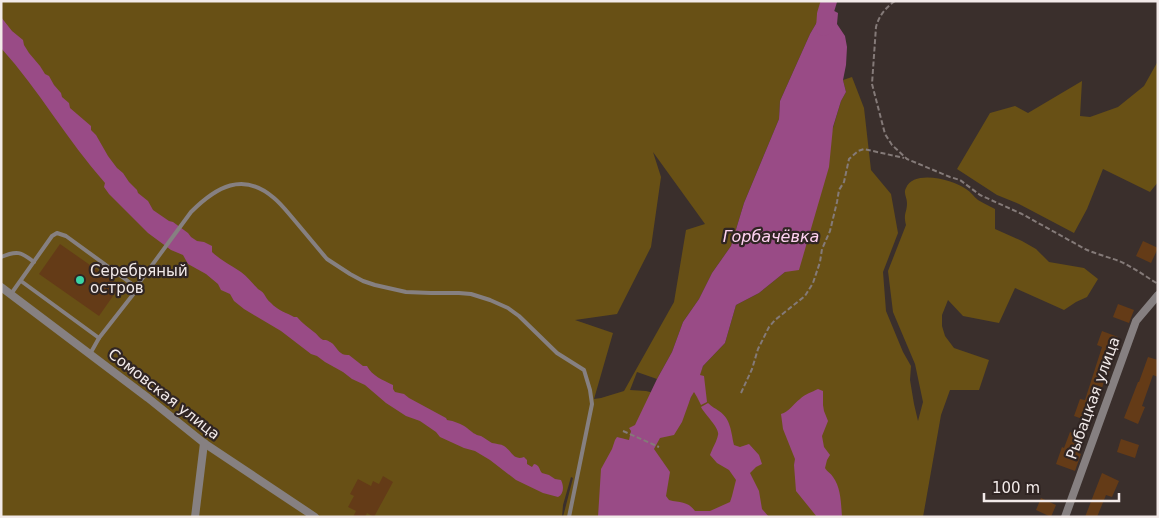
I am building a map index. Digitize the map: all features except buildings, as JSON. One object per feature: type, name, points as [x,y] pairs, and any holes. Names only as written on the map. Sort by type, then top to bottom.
[{"type":"street","name":"Сомовская улица","points":[[1,287],[148,398],[204,443],[315,517]]},
{"type":"street","name":"Рыбацкая улица","points":[[1065,517],[1136,321],[1158,294]]},
{"type":"street","points":[[195,517],[204,443]]},
{"type":"lane","points":[[90,354],[99,338],[135,292],[136,287],[197,205],[227,186],[240,183],[259,187],[274,197],[327,259],[343,270],[375,286],[406,292],[471,294],[490,300],[508,308],[519,316],[557,353],[584,370],[588,379],[592,404],[569,517]]},
{"type":"lane","points":[[11,294],[52,236],[57,233],[66,236],[136,287]]},
{"type":"lane","points":[[1,257],[16,253],[23,254],[34,262]]},
{"type":"lane","points":[[21,281],[99,338]]},
{"type":"path","points":[[894,1],[878,19],[872,84],[885,134],[892,145],[907,159]]},
{"type":"path","points":[[741,393],[752,369],[758,349],[769,327],[805,296],[813,283],[822,249],[830,231],[839,190],[844,182],[849,159],[858,151],[864,149],[907,159],[960,180],[980,195],[1022,214],[1090,251],[1136,269],[1158,284]]},
{"type":"path","points":[[623,431],[659,447]]},
{"type":"shaded area","points":[[1,1],[824,1],[817,22],[780,101],[779,119],[744,203],[731,246],[712,273],[699,299],[683,322],[672,352],[657,379],[637,372],[630,390],[646,391],[689,402],[703,366],[725,343],[736,305],[759,293],[785,272],[841,101],[846,92],[843,80],[852,77],[864,108],[871,170],[891,194],[898,233],[883,272],[886,311],[911,366],[910,380],[918,421],[923,402],[915,364],[893,312],[888,271],[906,225],[907,203],[905,192],[910,182],[917,179],[935,178],[953,182],[968,190],[978,200],[995,209],[995,229],[1036,249],[1049,262],[1084,268],[1098,279],[1087,297],[1064,310],[1015,288],[999,323],[963,316],[948,300],[942,315],[942,326],[945,336],[954,348],[989,360],[979,390],[950,390],[941,415],[923,517],[563,517],[573,478],[571,477],[563,505],[562,517],[1,517]],"holes":[[[653,152],[705,224],[686,230],[674,302],[624,391],[594,399],[613,333],[575,320],[617,314],[651,247],[661,177]]]},
{"type":"shaded area","points":[[1158,61],[1158,182],[1150,192],[1103,169],[1087,209],[1074,233],[1019,204],[997,195],[957,169],[990,113],[1015,106],[1028,113],[1082,81],[1080,116],[1090,117],[1118,107],[1144,86]]},
{"type":"water","name":"Горбачёвка","points":[[823,5],[838,13],[837,24],[845,36],[847,47],[843,80],[846,92],[841,101],[833,127],[829,167],[799,270],[785,272],[759,293],[736,305],[725,343],[703,366],[700,375],[704,376],[707,402],[701,405],[694,392],[682,422],[674,435],[660,438],[654,449],[670,472],[666,496],[669,500],[687,504],[695,511],[710,511],[730,502],[736,480],[729,470],[717,463],[710,455],[717,440],[718,432],[701,407],[708,403],[726,418],[730,426],[734,445],[740,447],[749,444],[759,455],[762,464],[750,473],[759,491],[762,509],[769,517],[598,517],[601,469],[617,437],[629,440],[631,431],[629,428],[635,425],[672,352],[683,322],[699,299],[712,273],[731,246],[744,203],[779,119],[780,101]]},
{"type":"water","points":[[1,17],[12,31],[23,40],[29,53],[45,74],[49,76],[62,97],[69,103],[70,108],[91,126],[91,130],[108,156],[138,193],[148,201],[153,210],[173,222],[197,241],[212,246],[212,252],[243,274],[263,292],[273,305],[297,317],[342,354],[349,355],[363,366],[367,366],[375,375],[393,385],[395,392],[404,394],[447,420],[463,425],[492,443],[503,445],[515,457],[524,457],[527,460],[527,464],[532,467],[534,464],[537,465],[542,473],[561,480],[563,490],[560,496],[543,493],[516,480],[475,451],[440,437],[420,421],[406,416],[386,403],[365,385],[311,354],[281,331],[244,309],[234,301],[230,294],[221,290],[218,284],[206,274],[188,264],[183,255],[171,250],[148,233],[109,194],[104,187],[105,183],[1,48]]},
{"type":"water","points":[[818,389],[823,391],[824,411],[828,421],[822,436],[824,447],[830,455],[825,468],[838,486],[842,517],[817,517],[796,491],[795,459],[783,429],[781,414],[789,410],[804,396]]},
{"type":"waterway","points":[[824,28],[825,14],[829,1]]},
{"type":"place","name":"Серебряный остров","points":[[80,280]]}]
